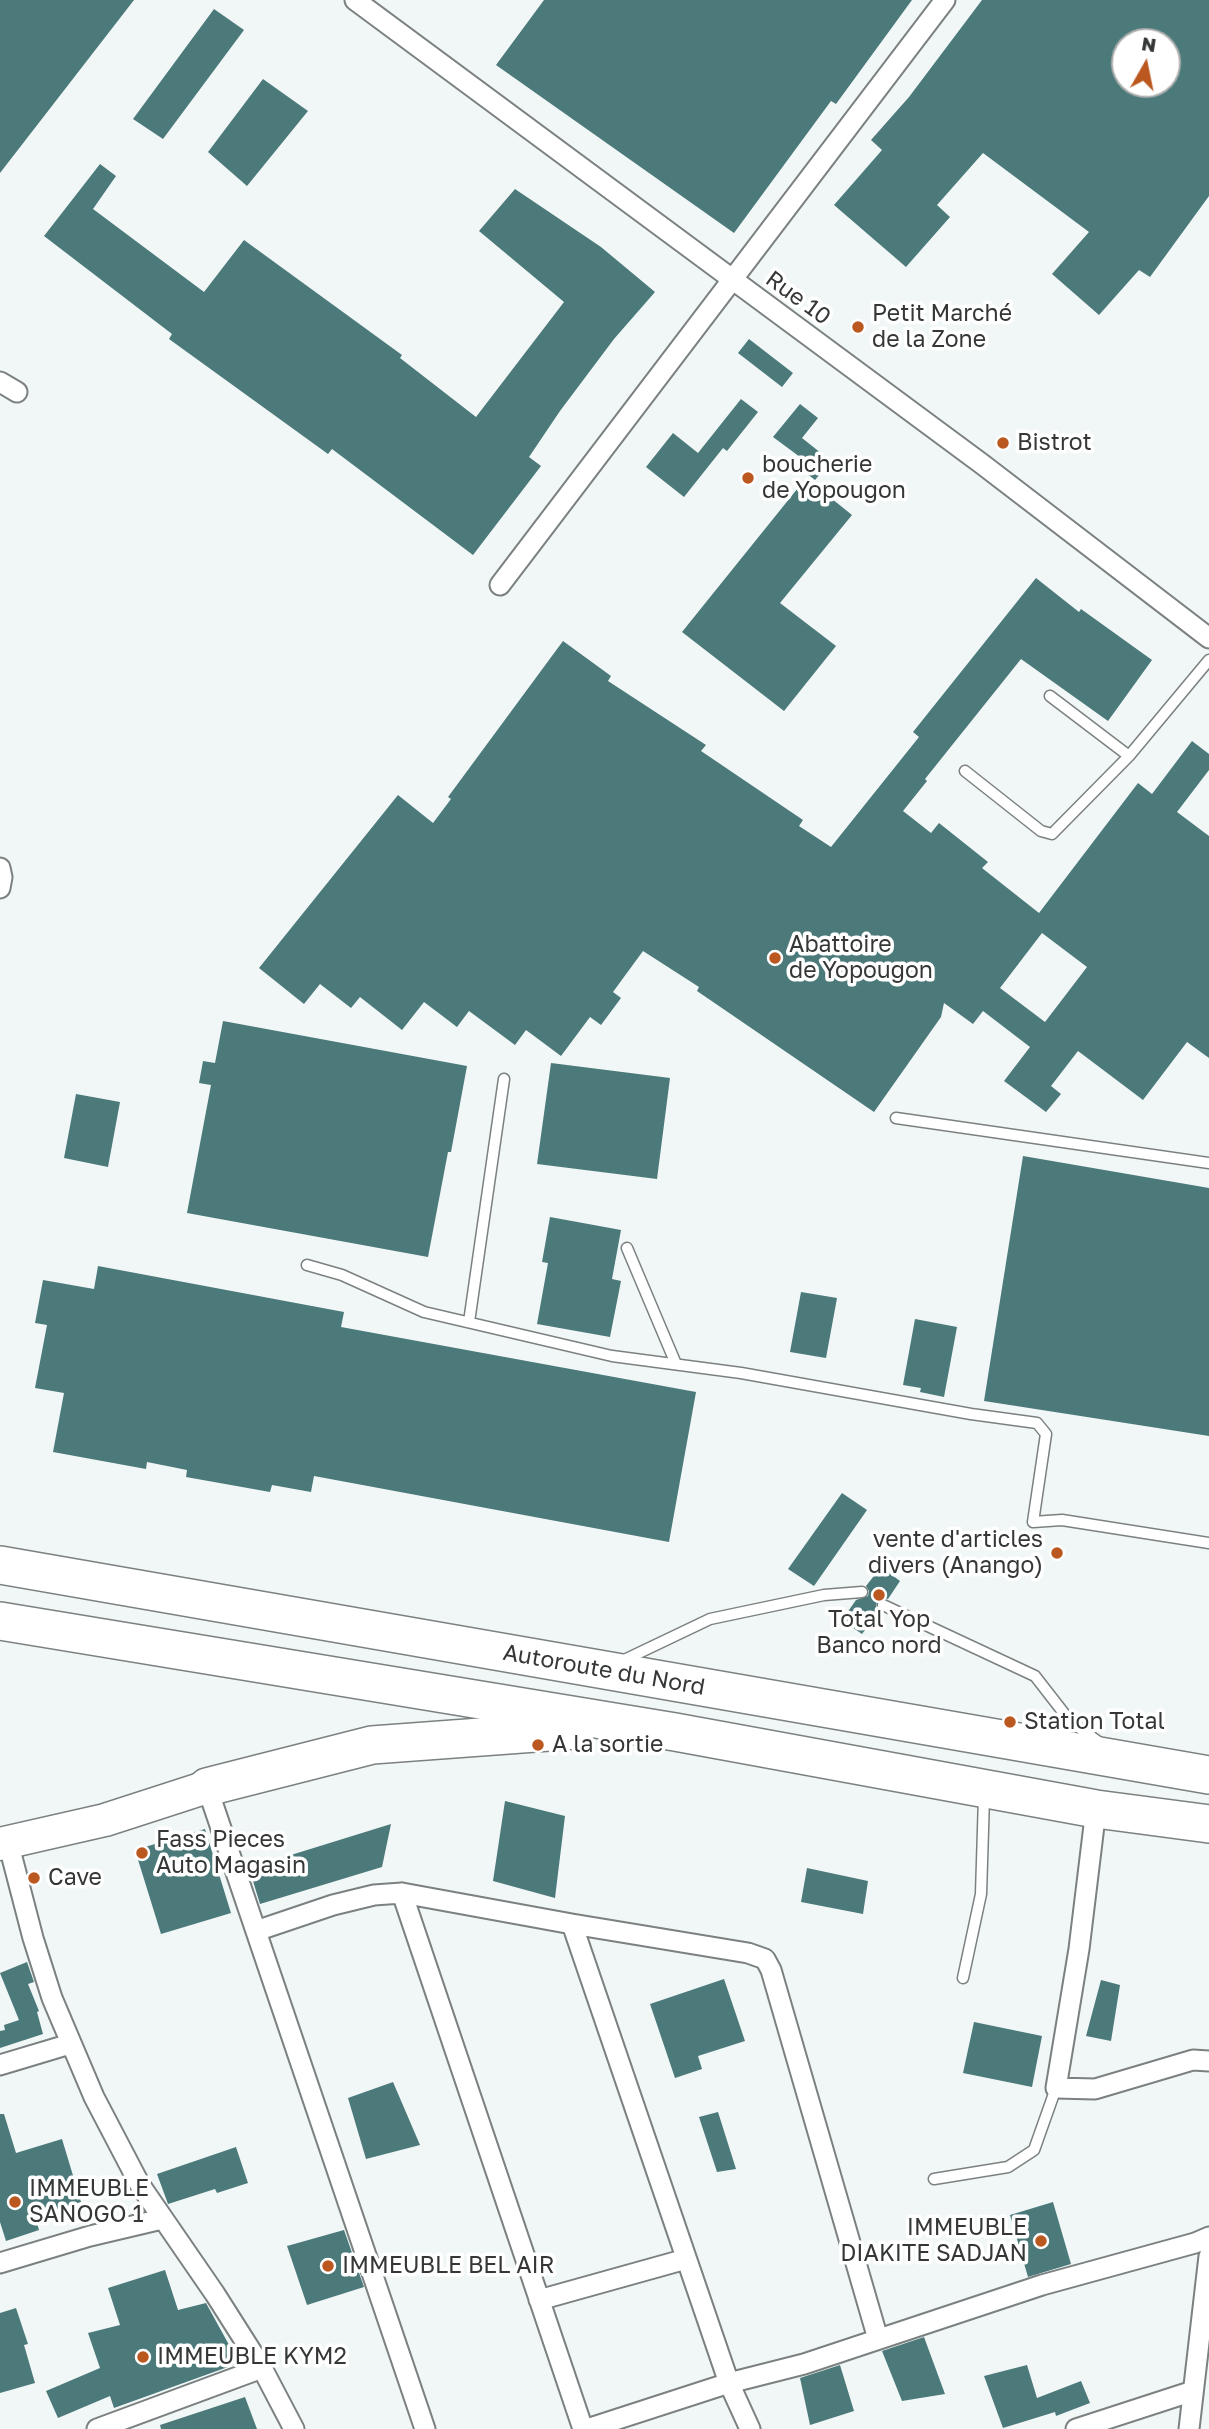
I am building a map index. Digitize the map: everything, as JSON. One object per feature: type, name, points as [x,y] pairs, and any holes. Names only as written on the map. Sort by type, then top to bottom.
[{"type":"highway","name":"Autoroute du Nord","points":[[0,1566],[1209,1774]]},
{"type":"highway","points":[[0,1621],[675,1732],[1096,1809],[1209,1824]]},
{"type":"highway","points":[[207,1787],[372,1745],[607,1727],[675,1732]]},
{"type":"main road","points":[[4,1843],[105,1820],[207,1787]]},
{"type":"street","name":"Rue 10","points":[[355,0],[982,464],[1209,638]]},
{"type":"street","points":[[500,585],[945,0]]},
{"type":"street","points":[[0,868],[0,888]]},
{"type":"street","points":[[207,1787],[425,2429]]},
{"type":"street","points":[[1096,1809],[1079,1949],[1056,2088],[1095,2089],[1193,2060],[1209,2061]]},
{"type":"street","points":[[4,1843],[70,2044],[117,2144],[162,2219],[215,2294],[262,2368],[294,2429]]},
{"type":"street","points":[[256,1931],[353,1900],[402,1893],[748,1953],[765,1959],[771,1970],[878,2339]]},
{"type":"street","points":[[402,1893],[539,2301],[585,2429],[729,2383],[804,2364],[1042,2285],[1209,2237]]},
{"type":"street","points":[[572,1924],[729,2383],[750,2429]]},
{"type":"street","points":[[0,2065],[70,2044]]},
{"type":"street","points":[[0,2263],[90,2236],[162,2219]]},
{"type":"street","points":[[1189,2429],[1209,2256]]},
{"type":"street","points":[[539,2301],[686,2259]]},
{"type":"street","points":[[97,2429],[262,2368]]},
{"type":"street","points":[[1076,2429],[1194,2391]]},
{"type":"lane","points":[[965,771],[1041,831],[1052,834],[1129,756],[1209,660]]},
{"type":"lane","points":[[1051,696],[1129,756]]},
{"type":"lane","points":[[470,1322],[504,1079]]},
{"type":"lane","points":[[896,1118],[1209,1163]]},
{"type":"lane","points":[[627,1248],[676,1364]]},
{"type":"lane","points":[[307,1265],[342,1275],[424,1312],[612,1356],[741,1373],[971,1414],[1037,1423],[1046,1434],[1033,1522],[1062,1520],[1209,1543]]},
{"type":"lane","points":[[602,1670],[710,1619],[824,1595],[862,1592]]},
{"type":"lane","points":[[883,1605],[1035,1676],[1070,1721],[1121,1759]]},
{"type":"lane","points":[[963,1978],[981,1894],[985,1790]]},
{"type":"lane","points":[[934,2179],[1008,2167],[1034,2150],[1056,2088]]},
{"type":"building","points":[[0,0],[134,0],[0,173]]},
{"type":"building","points":[[544,0],[912,0],[836,104],[831,101],[734,233],[496,65]]},
{"type":"building","points":[[982,0],[1209,0],[1209,196],[1150,277],[1139,270],[1099,315],[1052,274],[1089,232],[983,153],[937,205],[950,217],[906,267],[834,205],[882,150],[871,140],[909,97]]},
{"type":"building","points":[[214,9],[244,30],[163,139],[133,119]]},
{"type":"building","points":[[263,79],[308,111],[247,186],[208,152]]},
{"type":"building","points":[[100,164],[116,176],[93,209],[204,292],[244,240],[402,355],[400,358],[476,417],[564,302],[479,231],[515,189],[601,247],[655,292],[614,339],[560,411],[529,457],[541,466],[473,555],[332,449],[328,454],[169,339],[172,334],[44,236]]},
{"type":"building","points":[[749,339],[793,373],[782,387],[738,353]]},
{"type":"building","points":[[741,399],[758,412],[727,451],[723,448],[684,497],[646,467],[673,433],[698,453]]},
{"type":"building","points":[[800,404],[818,418],[802,438],[831,461],[815,480],[794,464],[800,457],[773,437]]},
{"type":"building","points":[[806,478],[852,515],[780,603],[836,646],[784,711],[682,632]]},
{"type":"building","points":[[1036,578],[1079,612],[1081,609],[1152,660],[1108,721],[1021,659],[925,779],[927,781],[903,811],[931,833],[939,823],[988,862],[982,868],[1039,913],[1138,783],[1152,794],[1192,741],[1209,754],[1209,770],[1177,812],[1209,836],[1209,1058],[1187,1042],[1143,1100],[1078,1051],[1051,1086],[1061,1094],[1046,1112],[1004,1081],[1030,1047],[983,1011],[973,1024],[944,1003],[941,1017],[874,1112],[697,991],[699,987],[643,951],[613,992],[621,998],[601,1025],[590,1017],[561,1056],[526,1030],[515,1045],[469,1011],[457,1027],[424,1002],[402,1030],[360,997],[351,1008],[320,984],[304,1004],[259,968],[398,795],[433,823],[451,799],[448,797],[563,641],[611,676],[608,681],[706,745],[701,751],[803,820],[799,826],[831,847],[919,737],[913,732]],"holes":[[[1042,933],[1087,967],[1045,1022],[1000,988]]]},
{"type":"building","points":[[223,1021],[467,1066],[428,1257],[187,1213],[211,1085],[199,1083],[203,1061],[215,1063]]},
{"type":"building","points":[[551,1063],[670,1078],[657,1179],[537,1164]]},
{"type":"building","points":[[76,1094],[120,1102],[108,1167],[64,1158]]},
{"type":"building","points":[[1023,1156],[1209,1188],[1209,1436],[984,1401]]},
{"type":"building","points":[[550,1217],[621,1230],[612,1279],[621,1281],[610,1337],[537,1324],[548,1263],[542,1262]]},
{"type":"building","points":[[98,1266],[344,1312],[341,1327],[696,1392],[669,1542],[314,1476],[311,1492],[272,1485],[270,1492],[186,1477],[187,1470],[147,1462],[146,1469],[53,1452],[64,1393],[35,1388],[47,1325],[35,1323],[43,1280],[94,1289]]},
{"type":"building","points":[[801,1292],[837,1298],[826,1358],[790,1352]]},
{"type":"building","points":[[915,1319],[957,1327],[944,1397],[920,1392],[921,1388],[903,1385]]},
{"type":"building","points":[[842,1493],[867,1510],[814,1586],[788,1569]]},
{"type":"building","points":[[881,1567],[900,1581],[888,1599],[877,1601],[879,1611],[862,1634],[842,1620],[856,1600],[868,1596],[866,1586]]},
{"type":"building","points":[[505,1801],[565,1816],[555,1898],[493,1881]]},
{"type":"building","points":[[391,1824],[382,1867],[260,1904],[249,1868]]},
{"type":"building","points":[[205,1829],[231,1913],[161,1934],[135,1850]]},
{"type":"building","points":[[807,1868],[868,1881],[863,1914],[801,1902]]},
{"type":"building","points":[[27,1962],[34,1982],[28,1984],[39,2011],[37,2012],[43,2034],[0,2048],[0,2031],[5,2030],[4,2025],[19,2020],[0,1973]]},
{"type":"building","points":[[724,1979],[745,2041],[698,2056],[702,2069],[675,2078],[650,2004]]},
{"type":"building","points":[[1101,1980],[1120,1985],[1111,2041],[1086,2036]]},
{"type":"building","points":[[974,2022],[1042,2036],[1032,2087],[963,2073]]},
{"type":"building","points":[[393,2082],[420,2145],[366,2159],[348,2098]]},
{"type":"building","points":[[718,2112],[736,2169],[717,2172],[699,2117]]},
{"type":"building","points":[[0,2114],[4,2114],[16,2153],[62,2139],[81,2202],[35,2216],[39,2230],[6,2241],[0,2222]]},
{"type":"building","points":[[236,2147],[248,2183],[217,2193],[215,2189],[168,2204],[157,2174]]},
{"type":"building","name":"IMMEUBLE DIAKITE SADJAN","points":[[1053,2202],[1071,2264],[1028,2277],[1010,2215]]},
{"type":"building","name":"IMMEUBLE BEL AIR","points":[[344,2230],[364,2287],[307,2305],[287,2246]]},
{"type":"building","points":[[165,2270],[178,2310],[206,2303],[239,2363],[114,2408],[110,2396],[58,2418],[46,2391],[100,2368],[88,2333],[120,2325],[108,2288]]},
{"type":"building","points":[[16,2308],[28,2344],[24,2345],[35,2383],[0,2393],[0,2313]]},
{"type":"building","points":[[924,2337],[945,2394],[902,2401],[882,2351]]},
{"type":"building","points":[[840,2365],[854,2411],[810,2425],[800,2378]]},
{"type":"building","points":[[1027,2365],[1037,2398],[1081,2381],[1090,2403],[1056,2416],[1055,2412],[1003,2428],[984,2376]]},
{"type":"building","points":[[245,2397],[257,2429],[161,2429],[160,2425]]},
{"type":"place","name":"Petit Marché de la Zone","points":[[858,327]]},
{"type":"place","name":"Bistrot","points":[[1003,443]]},
{"type":"place","name":"boucherie de Yopougon","points":[[748,478]]},
{"type":"place","name":"Abattoire de Yopougon","points":[[775,958]]},
{"type":"place","name":"vente d'articles divers (Anango)","points":[[1057,1553]]},
{"type":"place","name":"Total Yop Banco nord","points":[[879,1595]]},
{"type":"place","name":"Station Total","points":[[1010,1722]]},
{"type":"place","name":"A la sortie","points":[[538,1745]]},
{"type":"place","name":"Fass Pieces Auto Magasin","points":[[142,1853]]},
{"type":"place","name":"Cave","points":[[34,1878]]},
{"type":"place","name":"IMMEUBLE SANOGO 1","points":[[15,2202]]},
{"type":"place","name":"IMMEUBLE DIAKITE SADJAN","points":[[1041,2241]]},
{"type":"place","name":"IMMEUBLE BEL AIR","points":[[328,2266]]},
{"type":"place","name":"IMMEUBLE KYM2","points":[[143,2357]]}]
